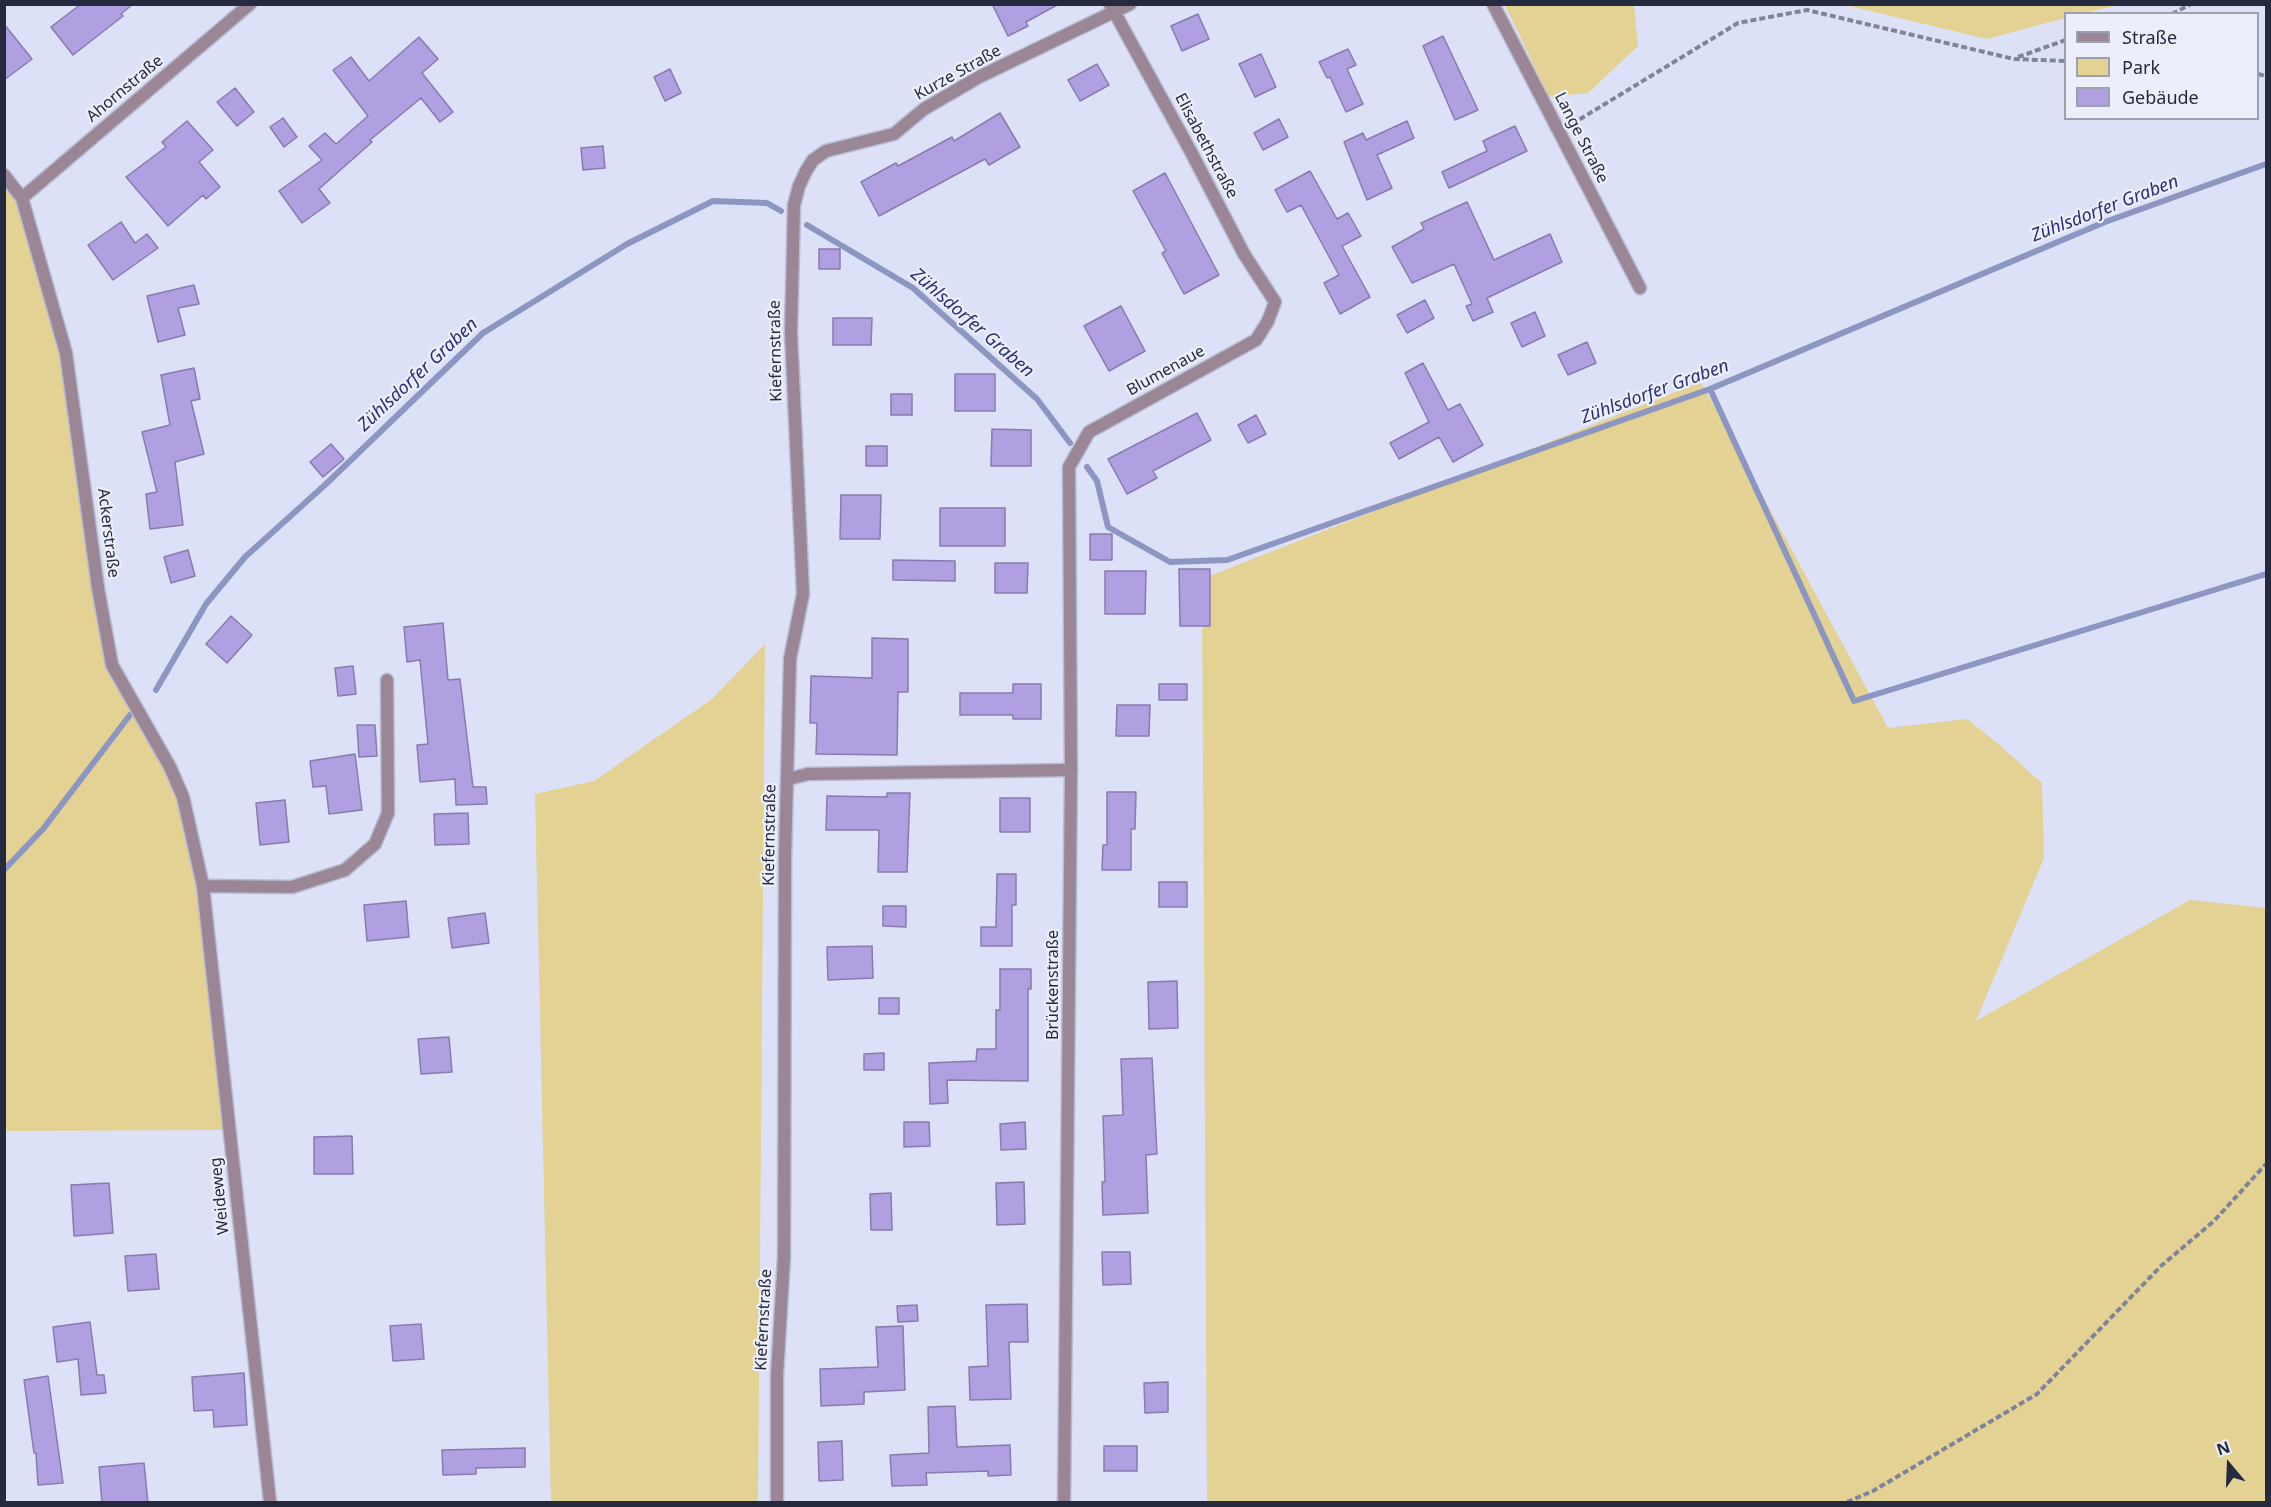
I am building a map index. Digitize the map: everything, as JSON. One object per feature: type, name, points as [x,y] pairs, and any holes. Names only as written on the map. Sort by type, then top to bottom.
[{"type":"street","name":"Ahornstraße","points":[[22,198],[250,4]]},
{"type":"street","name":"Kurze Straße","points":[[806,171],[813,160],[826,151],[894,134],[924,109],[979,77],[1112,9],[1130,4]]},
{"type":"street","name":"Lange Straße","points":[[1493,4],[1640,288]]},
{"type":"street","name":"Elisabethstraße","points":[[1112,9],[1244,254],[1275,302]]},
{"type":"street","name":"Kiefernstraße","points":[[777,1503],[777,1375],[784,1258],[783,1064],[790,659],[803,594],[791,333],[792,238],[794,205],[806,171]]},
{"type":"street","name":"Ackerstraße","points":[[4,175],[22,198],[66,353],[98,588],[112,665],[170,766],[183,797],[203,886]]},
{"type":"street","name":"Blumenaue","points":[[1069,467],[1089,432],[1256,340],[1269,321],[1275,302]]},
{"type":"street","name":"Brückenstraße","points":[[1064,1503],[1071,770],[1069,467]]},
{"type":"street","points":[[203,886],[292,887],[345,870],[375,844],[388,813],[387,680]]},
{"type":"street","points":[[788,779],[808,774],[1071,770]]},
{"type":"street","name":"Weideweg","points":[[203,886],[270,1503]]},
{"type":"path","points":[[2176,12],[2191,4]]},
{"type":"path","points":[[1559,132],[1738,23],[1807,10],[2014,59],[2064,61]]},
{"type":"path","points":[[2014,59],[2064,41]]},
{"type":"path","points":[[1847,1503],[1873,1491],[2037,1394],[2161,1266],[2214,1221],[2266,1164]]},
{"type":"green space","points":[[1505,5],[1634,5],[1638,46],[1588,93],[1549,97]]},
{"type":"green space","points":[[1845,5],[2119,5],[2088,12],[2064,12],[2064,18],[1987,39]]},
{"type":"green space","points":[[4,175],[22,198],[80,444],[112,665],[180,799],[198,886],[225,1130],[5,1131]]},
{"type":"green space","points":[[1701,382],[1888,728],[1967,719],[2042,783],[2044,858],[1976,1021],[2190,900],[2266,908],[2266,1502],[1207,1502],[1202,579]]},
{"type":"green space","points":[[765,644],[758,1502],[551,1502],[535,794],[594,781],[712,699]]},
{"type":"building","points":[[81,4],[133,4],[121,14],[123,16],[73,55],[51,27]]},
{"type":"building","points":[[992,4],[1059,4],[1026,22],[1028,26],[1008,36]]},
{"type":"building","points":[[1198,14],[1209,39],[1182,51],[1171,26]]},
{"type":"building","points":[[4,24],[32,59],[4,80]]},
{"type":"building","points":[[1443,36],[1478,110],[1455,120],[1423,46]]},
{"type":"building","points":[[419,37],[438,59],[422,73],[453,112],[440,122],[421,98],[370,140],[372,142],[319,189],[330,203],[302,223],[279,191],[322,160],[309,146],[325,133],[336,144],[368,116],[333,70],[351,57],[369,81]]},
{"type":"building","points":[[1348,49],[1356,65],[1347,69],[1363,104],[1346,112],[1330,77],[1327,78],[1319,62]]},
{"type":"building","points":[[1261,54],[1276,87],[1255,97],[1239,64]]},
{"type":"building","points":[[1097,64],[1109,85],[1080,101],[1068,80]]},
{"type":"building","points":[[670,69],[681,93],[665,101],[654,77]]},
{"type":"building","points":[[235,88],[254,112],[237,126],[217,102]]},
{"type":"building","points":[[1000,113],[1020,147],[989,165],[985,159],[879,216],[861,182],[896,163],[898,166],[952,137],[954,141]]},
{"type":"building","points":[[283,118],[297,137],[284,147],[270,127]]},
{"type":"building","points":[[1279,119],[1288,137],[1263,150],[1254,133]]},
{"type":"building","points":[[187,121],[213,150],[199,162],[220,187],[206,199],[203,195],[168,226],[126,177],[166,147],[162,142]]},
{"type":"building","points":[[1407,121],[1414,138],[1377,155],[1392,188],[1367,200],[1344,142],[1363,133],[1366,140]]},
{"type":"building","points":[[1515,126],[1527,151],[1449,188],[1442,172],[1487,151],[1483,141]]},
{"type":"building","points":[[603,146],[605,168],[583,170],[581,148]]},
{"type":"building","points":[[1310,171],[1337,219],[1348,213],[1361,236],[1342,246],[1370,297],[1340,314],[1324,283],[1339,275],[1301,205],[1287,212],[1275,190]]},
{"type":"building","points":[[1165,173],[1219,275],[1184,294],[1162,253],[1166,251],[1133,191]]},
{"type":"building","points":[[1467,202],[1494,260],[1550,234],[1562,262],[1487,298],[1493,312],[1473,321],[1466,306],[1472,304],[1454,264],[1412,283],[1392,247],[1424,229],[1421,223]]},
{"type":"building","points":[[121,222],[135,243],[147,234],[158,248],[113,280],[88,245]]},
{"type":"building","points":[[819,249],[840,249],[840,269],[819,269]]},
{"type":"building","points":[[194,285],[199,304],[178,308],[185,335],[158,342],[147,296]]},
{"type":"building","points":[[1425,300],[1434,318],[1407,333],[1397,315]]},
{"type":"building","points":[[1121,306],[1145,351],[1109,371],[1084,326]]},
{"type":"building","points":[[1535,312],[1545,336],[1522,347],[1511,323]]},
{"type":"building","points":[[833,318],[872,318],[871,345],[833,345]]},
{"type":"building","points":[[1587,342],[1596,363],[1568,375],[1558,355]]},
{"type":"building","points":[[1423,363],[1448,410],[1460,404],[1483,445],[1453,462],[1439,437],[1399,459],[1390,443],[1429,422],[1405,373]]},
{"type":"building","points":[[194,368],[200,399],[191,401],[204,454],[175,462],[183,525],[150,529],[146,494],[157,492],[142,432],[170,425],[161,375]]},
{"type":"building","points":[[955,374],[995,374],[995,411],[955,411]]},
{"type":"building","points":[[891,394],[912,394],[912,415],[891,415]]},
{"type":"building","points":[[1197,413],[1211,440],[1153,471],[1157,478],[1127,494],[1108,459]]},
{"type":"building","points":[[1256,415],[1266,434],[1248,443],[1238,425]]},
{"type":"building","points":[[992,429],[1031,430],[1031,466],[991,466]]},
{"type":"building","points":[[331,444],[344,459],[323,477],[310,462]]},
{"type":"building","points":[[866,446],[887,446],[887,466],[866,466]]},
{"type":"building","points":[[841,495],[881,495],[880,539],[840,539]]},
{"type":"building","points":[[940,508],[1005,508],[1005,546],[940,546]]},
{"type":"building","points":[[1090,534],[1112,534],[1112,560],[1090,560]]},
{"type":"building","points":[[188,550],[195,576],[171,583],[164,557]]},
{"type":"building","points":[[893,560],[955,561],[955,581],[893,580]]},
{"type":"building","points":[[995,563],[1028,563],[1027,593],[995,593]]},
{"type":"building","points":[[1179,569],[1210,569],[1210,626],[1180,626]]},
{"type":"building","points":[[1105,571],[1146,571],[1145,614],[1105,614]]},
{"type":"building","points":[[231,616],[252,635],[227,663],[206,644]]},
{"type":"building","points":[[443,623],[448,680],[460,679],[473,787],[486,787],[487,804],[456,805],[455,779],[420,782],[417,745],[428,744],[420,660],[407,662],[404,627]]},
{"type":"building","points":[[872,638],[908,639],[908,692],[898,692],[897,755],[816,754],[817,723],[810,723],[811,676],[872,678]]},
{"type":"building","points":[[353,666],[356,694],[338,696],[335,668]]},
{"type":"building","points":[[1013,684],[1041,684],[1041,719],[1013,719],[1013,715],[960,715],[960,693],[1013,693]]},
{"type":"building","points":[[1159,684],[1187,684],[1187,700],[1159,700]]},
{"type":"building","points":[[1117,705],[1150,705],[1149,736],[1116,736]]},
{"type":"building","points":[[357,725],[375,725],[377,756],[359,757]]},
{"type":"building","points":[[355,754],[362,810],[329,814],[326,786],[313,787],[310,761]]},
{"type":"building","points":[[1107,792],[1136,792],[1135,829],[1131,829],[1131,870],[1102,870],[1103,845],[1107,845]]},
{"type":"building","points":[[887,793],[910,793],[907,872],[878,872],[879,830],[826,830],[827,796],[887,797]]},
{"type":"building","points":[[1000,798],[1030,798],[1030,832],[1000,832]]},
{"type":"building","points":[[285,800],[289,842],[260,845],[256,803]]},
{"type":"building","points":[[468,813],[469,844],[435,845],[434,814]]},
{"type":"building","points":[[997,874],[1016,874],[1016,905],[1012,905],[1012,946],[981,946],[981,927],[996,927]]},
{"type":"building","points":[[1159,882],[1187,882],[1187,907],[1159,907]]},
{"type":"building","points":[[406,901],[409,937],[367,941],[364,905]]},
{"type":"building","points":[[883,906],[906,906],[906,927],[883,926]]},
{"type":"building","points":[[485,913],[489,943],[452,948],[448,918]]},
{"type":"building","points":[[872,946],[873,978],[828,980],[827,947]]},
{"type":"building","points":[[1000,969],[1031,969],[1031,989],[1028,989],[1028,1081],[947,1080],[948,1103],[930,1104],[929,1063],[976,1061],[977,1049],[996,1049],[996,1010],[1000,1010]]},
{"type":"building","points":[[1177,981],[1178,1028],[1149,1029],[1148,982]]},
{"type":"building","points":[[879,998],[899,998],[899,1014],[879,1014]]},
{"type":"building","points":[[449,1037],[452,1072],[421,1074],[418,1039]]},
{"type":"building","points":[[884,1053],[884,1070],[864,1070],[864,1054]]},
{"type":"building","points":[[1152,1058],[1157,1154],[1146,1155],[1148,1213],[1103,1215],[1102,1182],[1105,1182],[1103,1116],[1123,1115],[1121,1059]]},
{"type":"building","points":[[904,1122],[929,1122],[930,1146],[904,1147]]},
{"type":"building","points":[[1025,1122],[1026,1149],[1001,1150],[1000,1124]]},
{"type":"building","points":[[352,1136],[353,1174],[314,1174],[314,1137]]},
{"type":"building","points":[[1024,1182],[1025,1224],[997,1225],[996,1183]]},
{"type":"building","points":[[109,1183],[113,1233],[74,1236],[71,1185]]},
{"type":"building","points":[[891,1193],[892,1230],[871,1230],[870,1194]]},
{"type":"building","points":[[1102,1252],[1130,1252],[1131,1284],[1103,1285]]},
{"type":"building","points":[[156,1254],[159,1289],[128,1291],[125,1256]]},
{"type":"building","points":[[1027,1304],[1028,1342],[1009,1342],[1011,1399],[970,1400],[969,1367],[988,1366],[986,1305]]},
{"type":"building","points":[[917,1305],[918,1321],[898,1322],[897,1306]]},
{"type":"building","points":[[90,1322],[97,1375],[104,1375],[106,1393],[81,1395],[78,1359],[57,1362],[53,1327]]},
{"type":"building","points":[[421,1324],[424,1359],[393,1361],[390,1326]]},
{"type":"building","points":[[903,1326],[905,1390],[864,1392],[864,1404],[821,1406],[820,1369],[878,1367],[876,1327]]},
{"type":"building","points":[[244,1373],[247,1425],[214,1427],[213,1410],[194,1411],[192,1377]]},
{"type":"building","points":[[48,1376],[63,1483],[38,1485],[36,1453],[34,1453],[24,1380]]},
{"type":"building","points":[[1168,1382],[1168,1412],[1145,1413],[1144,1383]]},
{"type":"building","points":[[955,1406],[957,1447],[1010,1445],[1011,1475],[988,1476],[988,1471],[926,1473],[927,1485],[892,1486],[890,1455],[929,1453],[928,1407]]},
{"type":"building","points":[[842,1441],[843,1480],[819,1481],[818,1442]]},
{"type":"building","points":[[1104,1446],[1137,1446],[1137,1471],[1104,1471]]},
{"type":"building","points":[[525,1448],[525,1467],[476,1468],[476,1474],[443,1475],[442,1450]]},
{"type":"building","points":[[144,1463],[148,1503],[102,1503],[99,1467]]},
{"type":"waterway","name":"Zühlsdorfer Graben","points":[[1087,467],[1097,481],[1108,527],[1170,562],[1227,560],[1710,389],[2105,222],[2266,164]]},
{"type":"waterway","name":"Zühlsdorfer Graben","points":[[156,690],[206,604],[245,557],[326,484],[483,333],[627,244],[713,201],[767,203],[781,211]]},
{"type":"waterway","name":"Zühlsdorfer Graben","points":[[807,225],[913,288],[1037,399],[1070,443]]},
{"type":"waterway","points":[[1710,389],[1854,701],[2266,574]]},
{"type":"waterway","name":"Zühlsdorfer Graben","points":[[4,870],[43,829],[130,715]]}]
